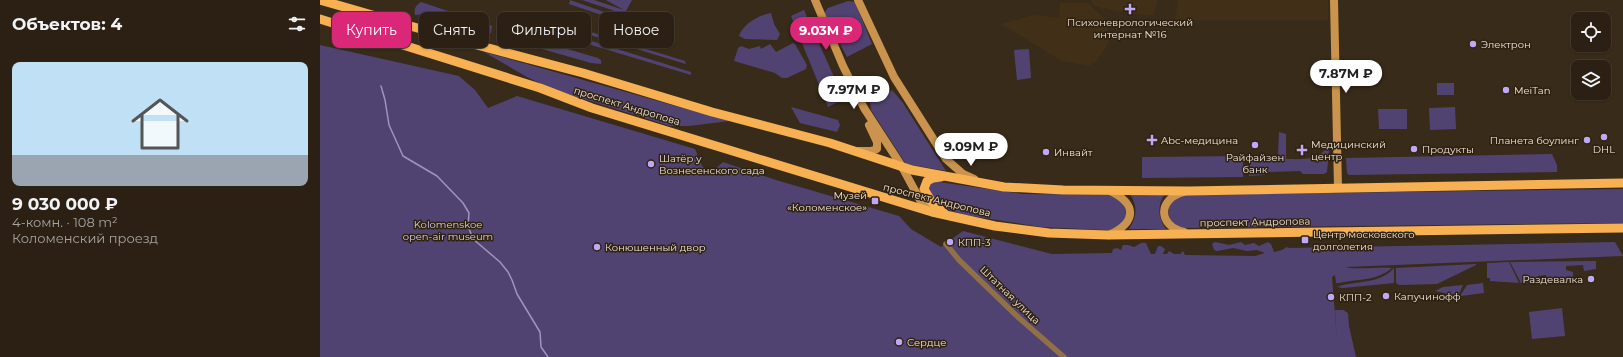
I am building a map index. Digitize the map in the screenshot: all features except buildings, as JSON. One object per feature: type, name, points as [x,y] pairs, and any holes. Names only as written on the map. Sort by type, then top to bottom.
[{"type":"main road","name":"проспект Андропова","points":[[320,0],[857,151],[912,170],[1004,187],[1189,191],[1623,183]]},
{"type":"main road","points":[[815,0],[843,66],[864,108],[901,165],[920,200],[932,212]]},
{"type":"main road","points":[[858,0],[894,77],[950,165],[963,174],[983,183]]},
{"type":"main road","points":[[1334,0],[1338,188]]},
{"type":"main road","name":"проспект Андропова","points":[[320,19],[540,88],[592,108],[932,212],[995,226],[1043,232],[1108,235],[1623,228]]},
{"type":"main road","points":[[857,151],[871,151],[877,148],[877,142],[863,114],[864,108]]},
{"type":"main road","points":[[946,177],[930,179],[926,183],[924,189],[931,201],[947,216]]},
{"type":"main road","points":[[1108,235],[1122,229],[1130,212],[1129,207],[1123,198],[1109,190]]},
{"type":"main road","points":[[1189,191],[1175,194],[1170,198],[1165,206],[1165,216],[1167,222],[1174,229],[1194,234]]},
{"type":"street","name":"Штатная улица","points":[[946,244],[959,260],[1019,318],[1064,357]]},
{"type":"shaded area","name":"Психоневрологический интернат №16","points":[[1091,0],[1158,0],[1153,16],[1116,11],[1094,6]]},
{"type":"shaded area","points":[[1178,0],[1328,0],[1328,20],[1175,20]]},
{"type":"shaded area","points":[[1060,3],[1088,3],[1108,22],[1108,44],[1096,62],[1088,66],[1062,61],[1001,24],[1035,15],[1059,18]]},
{"type":"green space","points":[[570,0],[604,12],[599,12],[599,14],[569,4]]},
{"type":"green space","points":[[582,0],[594,0],[624,10],[606,0],[632,0],[626,11],[629,12],[618,12]]},
{"type":"green space","points":[[848,1],[855,2],[872,44],[847,57],[824,13],[828,8]]},
{"type":"green space","points":[[421,2],[451,12],[419,12],[419,15],[415,15],[415,8]]},
{"type":"green space","points":[[804,10],[844,99],[828,107],[791,16]]},
{"type":"green space","points":[[771,13],[774,24],[780,34],[777,40],[745,39],[739,36],[744,28],[752,21]]},
{"type":"green space","points":[[489,24],[492,26],[491,33],[489,34]]},
{"type":"green space","points":[[591,32],[599,35],[599,38],[591,35]]},
{"type":"green space","points":[[591,41],[599,43],[599,47],[591,45]]},
{"type":"green space","points":[[793,43],[807,65],[806,69],[787,78],[782,78],[775,73],[734,61],[738,48],[741,46],[749,49],[760,46],[761,49],[770,44],[776,52]]},
{"type":"green space","name":"Kolomenskoe open-air museum","points":[[320,45],[459,76],[475,90],[488,108],[517,96],[695,149],[702,166],[711,173],[723,162],[776,180],[899,216],[911,229],[941,247],[963,231],[1052,254],[1112,253],[1113,249],[1117,248],[1121,250],[1123,245],[1134,247],[1141,243],[1146,243],[1151,254],[1155,254],[1158,246],[1161,246],[1165,249],[1163,254],[1167,254],[1169,251],[1174,254],[1180,254],[1183,251],[1185,255],[1255,256],[1265,253],[1257,250],[1247,251],[1233,248],[1217,251],[1214,250],[1212,244],[1215,242],[1229,245],[1241,242],[1245,245],[1254,243],[1259,246],[1268,242],[1271,244],[1274,252],[1287,247],[1615,242],[1623,256],[1346,267],[1392,268],[1380,275],[1360,280],[1336,283],[1335,275],[1332,277],[1337,340],[1335,310],[1343,310],[1348,313],[1349,326],[1356,357],[320,357]]},
{"type":"green space","points":[[538,48],[564,48],[601,60],[601,64],[591,63]]},
{"type":"green space","points":[[601,48],[614,48],[691,72],[691,75]]},
{"type":"green space","points":[[633,48],[643,48],[685,61],[686,64]]},
{"type":"green space","points":[[1029,49],[1031,78],[1017,80],[1014,50]]},
{"type":"green space","points":[[484,52],[729,121],[689,126],[670,126],[552,89],[527,77]]},
{"type":"green space","points":[[1437,83],[1454,83],[1454,95],[1437,95]]},
{"type":"green space","points":[[892,90],[903,103],[946,171],[906,164],[871,110],[870,100]]},
{"type":"green space","points":[[791,107],[838,120],[840,125],[837,132],[800,123]]},
{"type":"green space","points":[[1455,107],[1456,129],[1430,130],[1429,108]]},
{"type":"green space","points":[[1378,109],[1407,109],[1407,129],[1379,129]]},
{"type":"green space","points":[[1279,132],[1286,134],[1286,159],[1312,158],[1321,154],[1325,150],[1329,150],[1327,172],[1324,174],[1303,174],[1300,171],[1267,172],[1264,175],[1249,176],[1250,156],[1278,156]]},
{"type":"green space","points":[[1552,154],[1557,165],[1557,172],[1349,175],[1347,173],[1346,158]]},
{"type":"green space","points":[[1243,156],[1243,177],[1142,178],[1142,157]]},
{"type":"green space","points":[[932,181],[1023,194],[1113,195],[1120,198],[1125,209],[1126,216],[1125,219],[1113,230],[1105,230],[1041,227],[966,215],[951,211],[937,203],[929,195],[928,184]]},
{"type":"green space","points":[[1623,189],[1623,223],[1182,228],[1172,222],[1168,212],[1169,204],[1182,195]]},
{"type":"green space","points":[[1130,194],[1164,195],[1160,203],[1159,212],[1161,221],[1166,229],[1129,229],[1136,212],[1133,199]]},
{"type":"green space","points":[[1596,261],[1596,269],[1584,271],[1583,265],[1566,266],[1566,270],[1573,272],[1573,279],[1547,280],[1546,275],[1538,276],[1538,281],[1521,283],[1510,262]]},
{"type":"green space","points":[[1509,262],[1519,283],[1490,281],[1490,278],[1487,278],[1487,263]]},
{"type":"green space","points":[[1476,264],[1437,284],[1399,285],[1396,283],[1396,268]]},
{"type":"green space","points":[[1394,268],[1394,283],[1343,288],[1337,287],[1374,280],[1388,273]]},
{"type":"green space","points":[[1483,283],[1484,293],[1460,296],[1467,285]]},
{"type":"green space","points":[[1463,285],[1458,296],[1435,291],[1443,287]]},
{"type":"green space","points":[[1562,308],[1565,336],[1532,339],[1529,312]]},
{"type":"waterway","points":[[381,86],[389,125],[403,156],[437,176],[463,203],[469,213],[468,226],[473,239],[500,262],[508,272],[517,294],[540,332],[541,347],[548,357]]},
{"type":"place","name":"Психоневрологический интернат №16","points":[[1130,9]]},
{"type":"place","name":"Электрон","points":[[1473,44]]},
{"type":"place","name":"MeiTan","points":[[1506,90]]},
{"type":"place","name":"DHL","points":[[1604,137]]},
{"type":"place","name":"Abc-медицина","points":[[1152,140]]},
{"type":"place","name":"Планета боулинг","points":[[1587,140]]},
{"type":"place","name":"Райфайзен банк","points":[[1255,145]]},
{"type":"place","name":"Продукты","points":[[1414,149]]},
{"type":"place","name":"Медицинский центр","points":[[1302,150]]},
{"type":"place","name":"Инвайт","points":[[1046,152]]},
{"type":"place","name":"Шатёр у Вознесенского сада","points":[[651,164]]},
{"type":"place","name":"Музей «Коломенское»","points":[[875,201]]},
{"type":"place","name":"Центр московского долголетия","points":[[1305,240]]},
{"type":"place","name":"КПП-3","points":[[950,242]]},
{"type":"place","name":"Конюшенный двор","points":[[597,247]]},
{"type":"place","name":"Раздевалка","points":[[1591,279]]},
{"type":"place","name":"Капучинофф","points":[[1386,296]]},
{"type":"place","name":"КПП-2","points":[[1331,297]]},
{"type":"place","name":"Сердце","points":[[899,342]]}]
